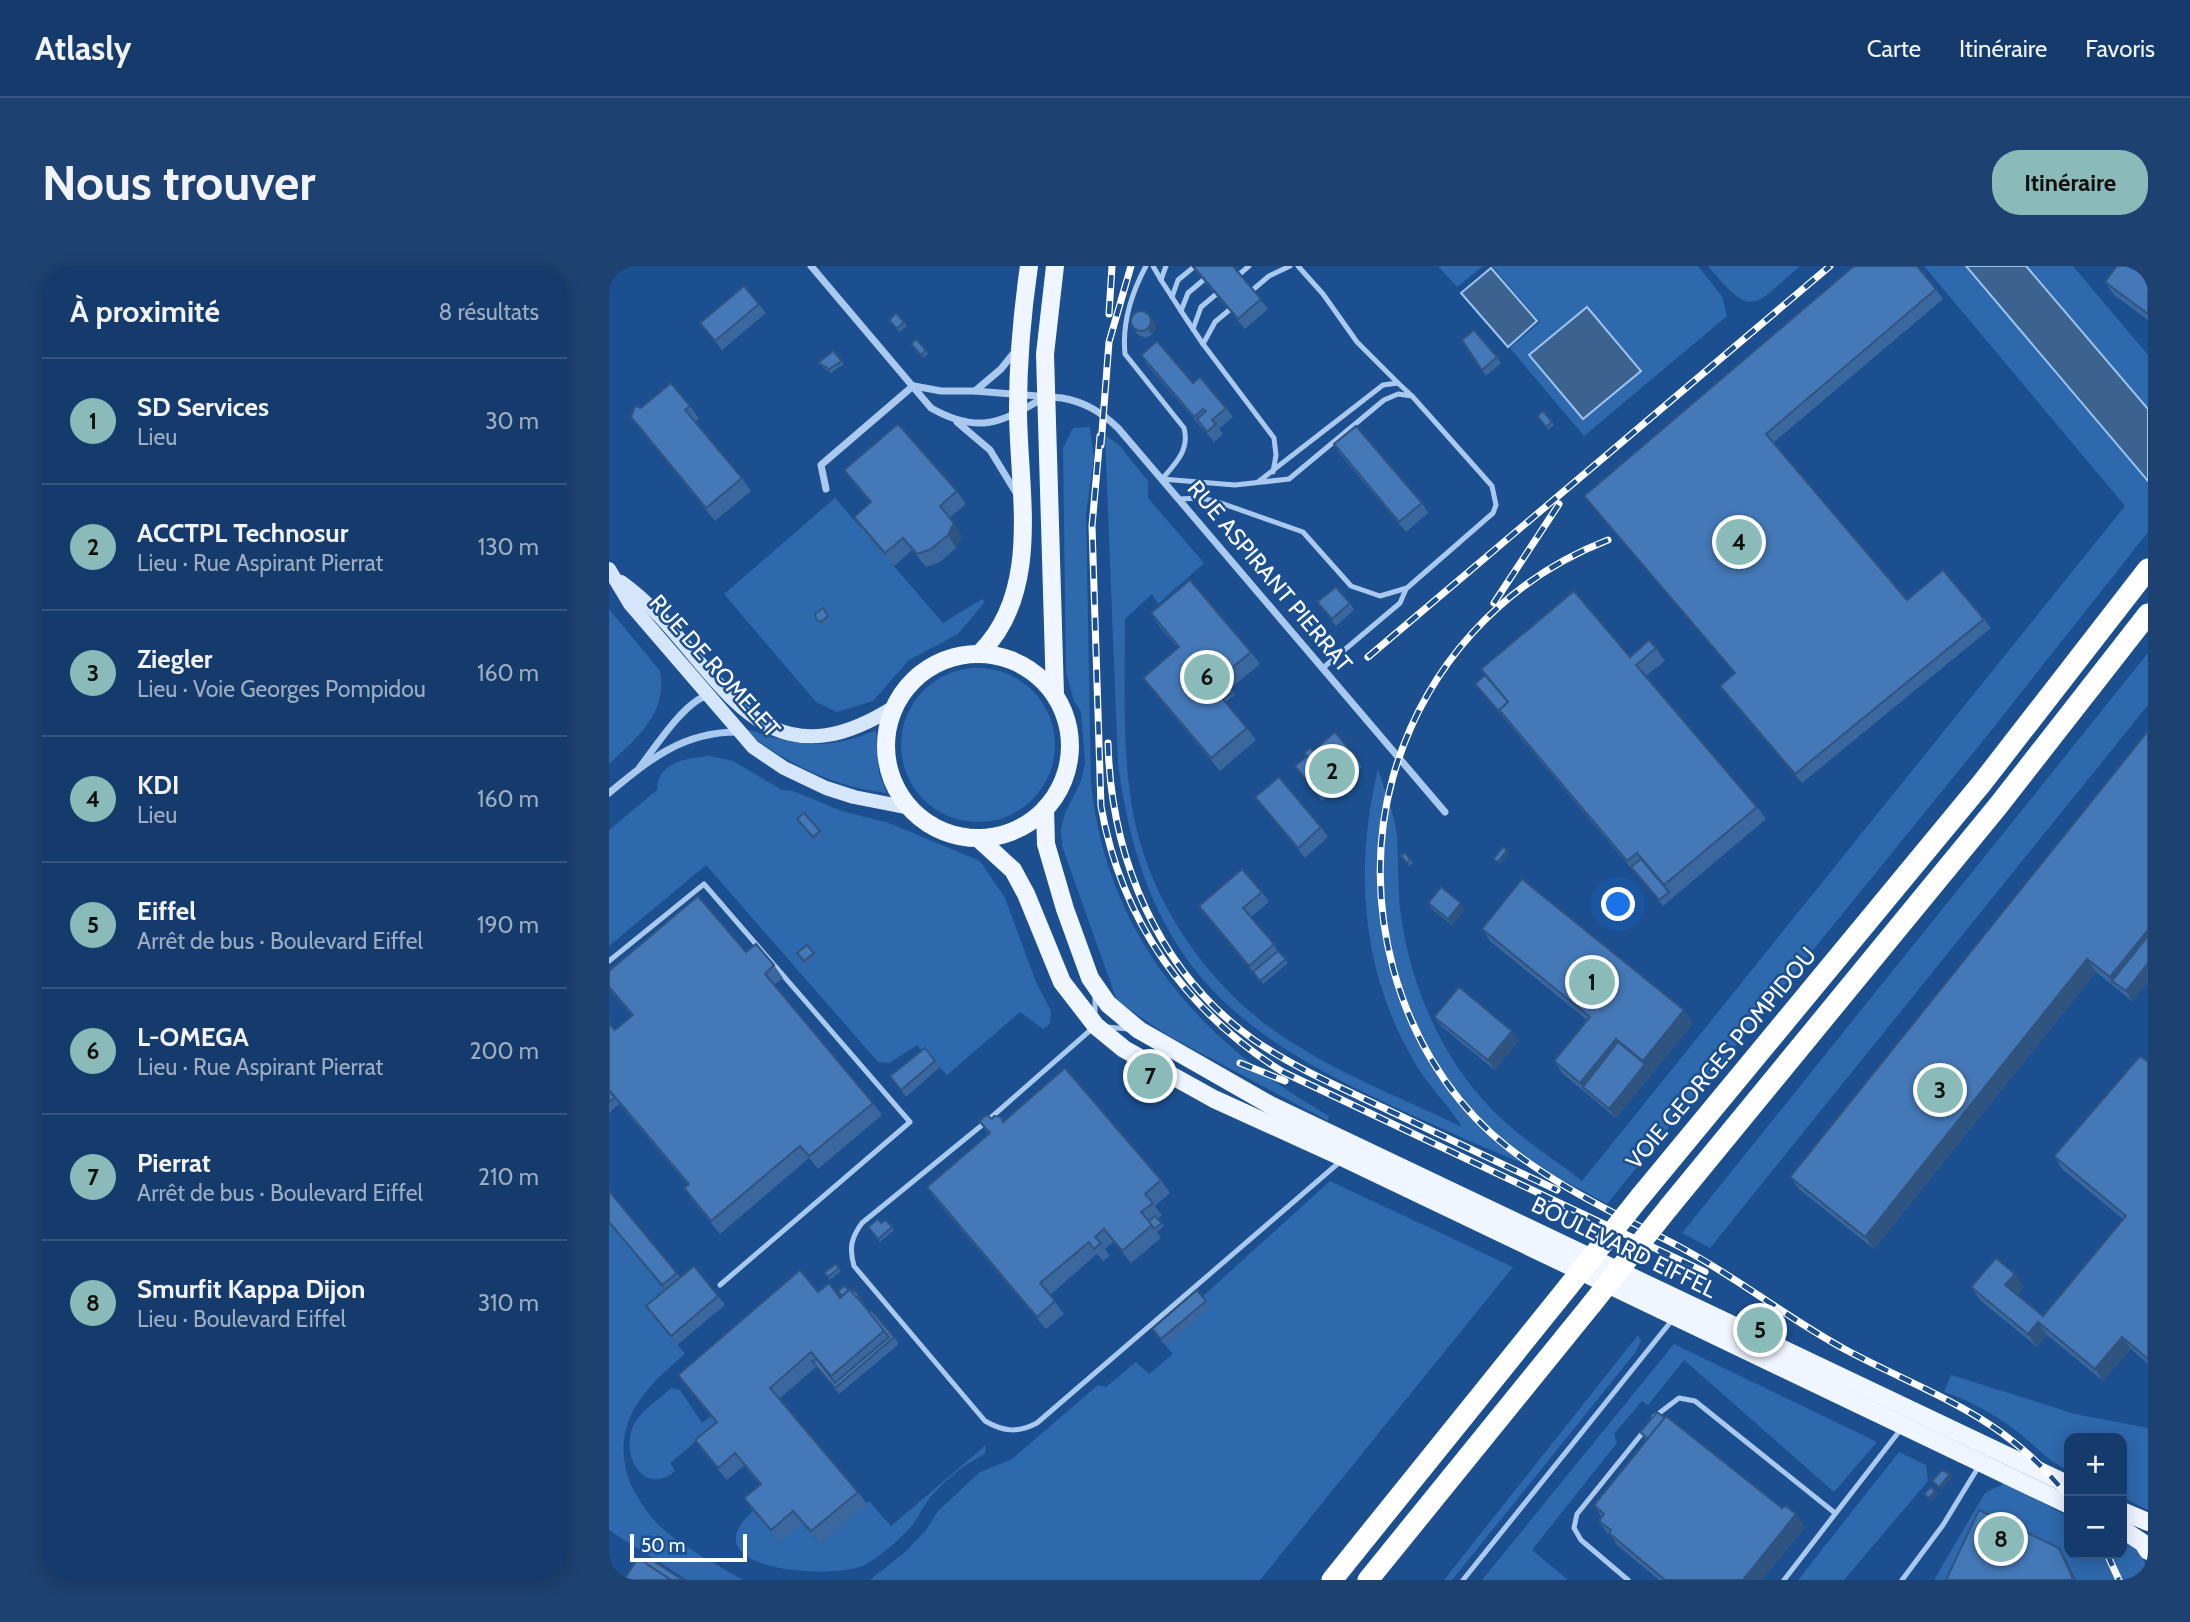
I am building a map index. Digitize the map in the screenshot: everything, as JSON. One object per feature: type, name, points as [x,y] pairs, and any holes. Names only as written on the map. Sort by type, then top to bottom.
[{"type":"highway","name":"VOIE GEORGES POMPIDOU","points":[[1332,1580],[1640,1197],[1982,783],[2148,569]]},
{"type":"highway","points":[[1368,1580],[1998,806],[2148,614]]},
{"type":"main road","points":[[980,653],[1002,626],[1014,600],[1021,558],[1019,346],[1029,266]]},
{"type":"main road","points":[[1055,266],[1046,328],[1045,397],[1055,694]]},
{"type":"main road","points":[[980,653],[1018,663],[1035,673],[1055,694],[1067,722],[1070,753],[1062,783],[1045,809],[1014,830],[978,838],[953,834],[930,824],[910,808],[895,786],[887,760],[886,733],[894,707],[905,689],[920,673],[948,659],[980,653]]},
{"type":"main road","name":"BOULEVARD EIFFEL","points":[[1045,809],[1046,844],[1077,946],[1095,987],[1108,1004],[1139,1030],[1272,1106],[1680,1309],[1985,1454],[2064,1483]]},
{"type":"main road","points":[[978,838],[1013,870],[1026,894],[1062,982],[1095,1026],[1124,1049],[1214,1099],[1680,1309]]},
{"type":"main road","name":"BOULEVARD EIFFEL","points":[[1985,1454],[2064,1502]]},
{"type":"main road","points":[[2127,1513],[2148,1522]]},
{"type":"main road","points":[[2127,1532],[2143,1543],[2148,1550]]},
{"type":"street","points":[[811,266],[931,408],[956,422],[990,450],[1021,501]]},
{"type":"street","points":[[975,391],[1001,369],[1019,346]]},
{"type":"street","points":[[826,489],[821,465],[913,386]]},
{"type":"street","name":"RUE ASPIRANT PIERRAT","points":[[913,386],[941,391],[975,391],[1076,401],[1102,413],[1162,479],[1445,812]]},
{"type":"street","points":[[956,422],[995,422],[1018,414],[1045,397]]},
{"type":"street","name":"RUE DE ROMELET","points":[[613,574],[630,604],[706,695],[737,732],[766,757],[825,788],[854,797],[910,808]]},
{"type":"street","name":"RUE DE ROMELET","points":[[613,574],[640,595],[730,699],[751,717],[777,729],[825,736],[859,727],[894,707]]},
{"type":"street","points":[[640,767],[676,722],[706,695],[751,717]]},
{"type":"street","points":[[609,793],[640,767],[679,743],[699,734],[737,732]]},
{"type":"lane","points":[[1146,266],[1133,296],[1123,338],[1125,354],[1184,428],[1187,439],[1183,451],[1162,479]]},
{"type":"lane","points":[[1153,266],[1203,344],[1274,438],[1276,455],[1273,472]]},
{"type":"lane","points":[[1161,280],[1166,266]]},
{"type":"lane","points":[[1172,297],[1178,280],[1195,266]]},
{"type":"lane","points":[[1193,329],[1201,307],[1249,266]]},
{"type":"lane","points":[[1203,344],[1215,322],[1269,276],[1290,266]]},
{"type":"lane","points":[[1298,266],[1323,294],[1357,342],[1412,396],[1492,486],[1496,505],[1493,513],[1407,588],[1400,603],[1323,668]]},
{"type":"lane","points":[[1181,311],[1188,293],[1212,273]]},
{"type":"lane","points":[[1257,482],[1273,472],[1368,393],[1383,384],[1398,383]]},
{"type":"lane","points":[[1162,479],[1235,485],[1289,479],[1384,400],[1398,394],[1412,396]]},
{"type":"lane","points":[[1178,499],[1201,498],[1218,502],[1303,532],[1350,586],[1361,593],[1380,596],[1407,588]]},
{"type":"lane","points":[[609,961],[704,884],[910,1122],[720,1285]]},
{"type":"lane","points":[[1095,987],[1095,1026]]},
{"type":"lane","points":[[1139,1030],[1095,1026],[987,1121],[862,1223],[853,1235],[850,1251],[854,1266],[985,1421],[1010,1431],[1037,1423],[1345,1158]]},
{"type":"lane","points":[[1463,1580],[1680,1309]]},
{"type":"lane","points":[[1628,1580],[1581,1540],[1574,1528],[1577,1514],[1660,1411],[1679,1398],[1695,1401],[1835,1513]]},
{"type":"lane","points":[[1784,1580],[1908,1418]]},
{"type":"lane","points":[[1902,1580],[1943,1525],[1985,1454]]},
{"type":"shaded area","points":[[1438,266],[1483,266],[1457,287]]},
{"type":"shaded area","points":[[1492,266],[1698,266],[1722,296],[1727,316],[1584,436],[1510,348],[1540,322]]},
{"type":"shaded area","points":[[1708,266],[1800,266],[1772,291],[1753,302],[1744,301],[1735,295]]},
{"type":"shaded area","points":[[1924,266],[1966,266],[2148,481],[2148,532],[1986,737],[1607,1204],[1558,1178],[1472,1142],[1337,1079],[1281,1046],[1232,1009],[1191,965],[1159,911],[1134,845],[1118,764],[1105,435],[1119,445],[1148,481],[1148,498],[1204,563],[1158,604],[1152,594],[1125,619],[1126,753],[1132,806],[1146,861],[1173,919],[1191,947],[1233,996],[1282,1036],[1347,1073],[1462,1127],[1415,1063],[1383,993],[1373,957],[1365,882],[1370,807],[1378,769],[1396,828],[1400,906],[1406,945],[1423,1001],[1435,1028],[1466,1079],[1484,1101],[1514,1130],[1582,1181],[2125,506]]},
{"type":"shaded area","points":[[1966,266],[2026,266],[2148,409],[2148,481]]},
{"type":"shaded area","points":[[2026,266],[2073,266],[2148,355],[2148,409]]},
{"type":"shaded area","points":[[1491,268],[1537,321],[1508,347],[1461,293]]},
{"type":"shaded area","points":[[1587,307],[1641,371],[1583,419],[1529,355]]},
{"type":"shaded area","points":[[1090,427],[1094,459],[1086,513],[1091,783],[1100,838],[1116,889],[1139,936],[1167,979],[1201,1018],[1240,1054],[1282,1087],[1329,1116],[1328,1121],[1167,1035],[1117,1001],[1062,846],[1061,829],[1065,813],[1081,781],[1085,763],[1081,712],[1074,701],[1066,672],[1063,448],[1073,428]]},
{"type":"shaded area","points":[[835,498],[943,623],[982,599],[985,602],[958,634],[909,660],[873,701],[837,712],[816,702],[724,594]]},
{"type":"shaded area","points":[[609,609],[660,671],[661,686],[655,712],[648,723],[609,764]]},
{"type":"shaded area","points":[[2148,653],[2148,705],[1710,1248],[1682,1233]]},
{"type":"shaded area","points":[[978,668],[1007,674],[1033,690],[1049,716],[1055,745],[1049,774],[1033,800],[1007,816],[978,822],[949,816],[923,800],[907,774],[901,745],[907,716],[923,690],[949,674]]},
{"type":"shaded area","points":[[739,726],[775,738],[807,744],[840,742],[876,730],[879,773],[887,793],[847,785],[808,770],[772,750]]},
{"type":"shaded area","points":[[709,756],[733,761],[782,790],[793,791],[842,811],[889,823],[980,861],[1005,898],[1036,982],[1051,1011],[1050,1024],[1043,1029],[1020,1012],[947,1075],[917,1045],[889,1063],[878,1062],[706,865],[609,946],[609,830],[657,790],[658,781],[668,767],[683,760]]},
{"type":"shaded area","points":[[1330,1181],[1513,1267],[1260,1580],[870,1580],[906,1551],[926,1530],[938,1511],[980,1472],[1012,1459],[1098,1385],[1106,1387],[1136,1362],[1149,1374],[1173,1354],[1165,1345],[1202,1297]]},
{"type":"shaded area","points":[[609,1223],[672,1299],[653,1315],[685,1354],[644,1395],[627,1425],[624,1443],[630,1483],[648,1512],[670,1535],[743,1580],[687,1580],[609,1530]]},
{"type":"shaded area","points":[[1638,1335],[1641,1341],[1635,1353],[1452,1580],[1444,1580]]},
{"type":"shaded area","points":[[1674,1344],[1877,1442],[1834,1492],[1684,1360],[1648,1405],[1642,1401],[1614,1434],[1617,1443],[1532,1550],[1568,1580],[1482,1580]]},
{"type":"shaded area","points":[[1951,1375],[2075,1414],[2148,1428],[2148,1510],[2127,1500],[2127,1433],[2064,1433],[2064,1468],[1997,1417],[1944,1392]]},
{"type":"shaded area","points":[[672,1388],[680,1390],[702,1423],[711,1416],[717,1424],[670,1463],[675,1471],[655,1479],[646,1477],[639,1471],[630,1454],[631,1432],[642,1413]]},
{"type":"shaded area","points":[[986,1445],[985,1454],[958,1471],[934,1493],[904,1534],[863,1566],[821,1571],[770,1566],[749,1558],[738,1546],[738,1531],[753,1511],[779,1541],[802,1523],[819,1543],[869,1501],[891,1526]]},
{"type":"shaded area","points":[[1899,1452],[1926,1465],[1928,1481],[1844,1580],[1798,1580]]},
{"type":"shaded area","points":[[2005,1483],[2064,1514],[2064,1558],[1957,1580],[1934,1580],[1985,1493]]},
{"type":"shaded area","points":[[2127,1540],[2143,1560],[2148,1580],[2076,1580],[2066,1559],[2127,1559]]},
{"type":"building","points":[[1193,266],[1233,266],[1261,299],[1238,319]]},
{"type":"building","points":[[1854,266],[1917,266],[1936,289],[1766,434],[1907,600],[1943,570],[1984,619],[1795,774],[1720,686],[1735,673],[1584,496]]},
{"type":"building","points":[[2117,266],[2148,266],[2148,314],[2105,282]]},
{"type":"building","points":[[744,286],[759,304],[715,341],[700,323]]},
{"type":"building","points":[[1141,311],[1148,314],[1151,321],[1148,328],[1141,331],[1134,328],[1131,321],[1134,314]]},
{"type":"building","points":[[896,313],[904,322],[897,329],[889,320]]},
{"type":"building","points":[[1474,330],[1497,357],[1482,370],[1462,340]]},
{"type":"building","points":[[916,339],[926,350],[921,355],[911,344]]},
{"type":"building","points":[[1157,341],[1193,383],[1200,377],[1226,408],[1212,420],[1216,424],[1207,432],[1197,419],[1206,411],[1203,409],[1194,417],[1141,355]]},
{"type":"building","points":[[833,351],[842,361],[829,369],[818,363]]},
{"type":"building","points":[[671,383],[690,406],[685,410],[742,478],[706,508],[631,417],[635,406],[641,408]]},
{"type":"building","points":[[1543,411],[1552,422],[1546,427],[1537,416]]},
{"type":"building","points":[[898,424],[957,491],[940,506],[954,523],[948,535],[931,549],[917,554],[903,538],[885,553],[854,517],[871,502],[844,470]]},
{"type":"building","points":[[1356,426],[1422,503],[1399,522],[1334,444]]},
{"type":"building","points":[[1190,580],[1251,652],[1211,685],[1247,728],[1211,758],[1143,678],[1179,647],[1151,613]]},
{"type":"building","points":[[1336,587],[1350,603],[1332,619],[1317,602]]},
{"type":"building","points":[[1574,591],[1630,657],[1649,640],[1656,648],[1636,665],[1757,807],[1664,885],[1637,853],[1627,861],[1499,710],[1508,702],[1481,669]]},
{"type":"building","points":[[823,608],[828,616],[821,622],[816,619],[815,614]]},
{"type":"building","points":[[1485,675],[1508,702],[1499,710],[1503,716],[1475,684]]},
{"type":"building","points":[[1228,686],[1233,692],[1223,699],[1219,694]]},
{"type":"building","points":[[2148,731],[2148,930],[2110,977],[2087,959],[1865,1237],[1790,1177]]},
{"type":"building","points":[[1335,732],[1356,757],[1315,791],[1295,766],[1307,756],[1304,753],[1310,748],[1313,751]]},
{"type":"building","points":[[1279,777],[1321,827],[1298,848],[1255,797]]},
{"type":"building","points":[[804,813],[820,831],[813,837],[797,819]]},
{"type":"building","points":[[1503,847],[1507,850],[1498,862],[1493,859]]},
{"type":"building","points":[[1405,853],[1410,859],[1407,863],[1401,856]]},
{"type":"building","points":[[1641,859],[1669,892],[1659,900],[1631,867]]},
{"type":"building","points":[[1242,869],[1262,892],[1243,908],[1274,944],[1249,966],[1199,906]]},
{"type":"building","points":[[1522,879],[1684,1010],[1643,1061],[1616,1039],[1580,1083],[1554,1061],[1590,1017],[1482,929]]},
{"type":"building","points":[[1441,887],[1461,903],[1448,919],[1428,903]]},
{"type":"building","points":[[698,896],[746,952],[756,944],[774,965],[765,974],[873,1103],[809,1156],[800,1146],[711,1221],[684,1188],[689,1184],[609,1090],[609,1024],[615,1030],[633,1015],[609,987],[609,971]]},
{"type":"building","points":[[2148,936],[2148,963],[2126,991],[2112,981]]},
{"type":"building","points":[[807,945],[814,953],[804,961],[797,953]]},
{"type":"building","points":[[1278,951],[1286,959],[1260,981],[1253,972]]},
{"type":"building","points":[[1459,987],[1512,1031],[1488,1060],[1434,1017]]},
{"type":"building","points":[[1618,1042],[1645,1064],[1609,1109],[1583,1087]]},
{"type":"building","points":[[925,1048],[935,1061],[901,1090],[890,1076]]},
{"type":"building","points":[[2140,1056],[2148,1062],[2148,1359],[2122,1337],[2095,1369],[2038,1322],[2028,1334],[1971,1287],[1996,1258],[2015,1274],[2005,1285],[2043,1316],[2126,1216],[2054,1156]]},
{"type":"building","points":[[1065,1068],[1161,1180],[1145,1194],[1153,1203],[1141,1212],[1152,1225],[1122,1251],[1104,1229],[1095,1237],[1101,1243],[1094,1249],[1089,1242],[1040,1283],[1055,1301],[1037,1317],[927,1187],[990,1133],[979,1121],[987,1115],[992,1119],[994,1116],[1001,1117],[1003,1122]]},
{"type":"building","points":[[609,1091],[615,1098],[609,1102]]},
{"type":"building","points":[[609,1191],[677,1273],[662,1285],[609,1222]]},
{"type":"building","points":[[1155,1216],[1162,1223],[1154,1229],[1149,1221]]},
{"type":"building","points":[[878,1219],[881,1223],[886,1220],[892,1227],[878,1239],[868,1227]]},
{"type":"building","points":[[836,1264],[839,1268],[828,1277],[824,1273]]},
{"type":"building","points":[[694,1266],[718,1296],[671,1336],[646,1306]]},
{"type":"building","points":[[800,1270],[818,1292],[829,1283],[840,1298],[850,1289],[885,1330],[831,1376],[811,1352],[770,1388],[858,1492],[811,1531],[793,1511],[771,1530],[744,1498],[761,1484],[735,1453],[718,1468],[695,1440],[717,1422],[678,1375]]},
{"type":"building","points":[[844,1286],[849,1290],[842,1296],[838,1291]]},
{"type":"building","points":[[1197,1290],[1206,1301],[1161,1339],[1152,1329]]},
{"type":"building","points":[[871,1310],[894,1337],[835,1388],[812,1361],[817,1360],[835,1383],[889,1337],[869,1312]]},
{"type":"building","points":[[1657,1412],[1665,1418],[1648,1439],[1640,1432]]},
{"type":"building","points":[[1666,1416],[1782,1508],[1786,1506],[1796,1514],[1743,1580],[1665,1580],[1609,1533],[1611,1530],[1599,1521],[1604,1514],[1594,1505]]},
{"type":"building","points":[[1942,1470],[1950,1474],[1939,1487],[1932,1481]]},
{"type":"building","points":[[1931,1487],[1935,1491],[1929,1498],[1924,1494]]},
{"type":"building","points":[[1979,1510],[2059,1548],[2073,1580],[1946,1580]]},
{"type":"building","points":[[647,1557],[683,1580],[671,1580],[643,1562]]},
{"type":"building","points":[[638,1558],[671,1580],[624,1580]]},
{"type":"railway","points":[[1109,314],[1112,266]]},
{"type":"railway","points":[[1101,445],[1109,342],[1131,266]]},
{"type":"railway","points":[[1368,657],[1830,266]]},
{"type":"railway","points":[[1100,436],[1092,526],[1101,806],[1124,887],[1163,959],[1216,1021],[1248,1048],[1283,1072],[1705,1272]]},
{"type":"railway","points":[[1494,603],[1559,504]]},
{"type":"railway","points":[[1608,540],[1570,557],[1534,579],[1502,604],[1472,633],[1425,700],[1407,737],[1393,777],[1383,824],[1380,873],[1384,922],[1393,969],[1409,1016],[1431,1059],[1459,1099],[1513,1152],[1582,1196],[1701,1259],[1848,1351],[1967,1411],[2020,1447],[2067,1496]]},
{"type":"railway","points":[[1108,743],[1118,828],[1146,909],[1166,946],[1191,981],[1220,1012],[1254,1040],[1303,1069],[1557,1190]]},
{"type":"railway","points":[[1240,1063],[1285,1081]]},
{"type":"railway","points":[[2109,1559],[2119,1580]]},
{"type":"place","name":"KDI","points":[[1739,542]]},
{"type":"place","name":"L-OMEGA","points":[[1207,677]]},
{"type":"place","name":"ACCTPL Technosur","points":[[1332,771]]},
{"type":"place","name":"SD Services","points":[[1592,982]]},
{"type":"place","name":"Pierrat","points":[[1150,1076]]},
{"type":"place","name":"Ziegler","points":[[1940,1090]]},
{"type":"place","name":"Eiffel","points":[[1760,1330]]},
{"type":"place","name":"Smurfit Kappa Dijon","points":[[2001,1539]]}]
